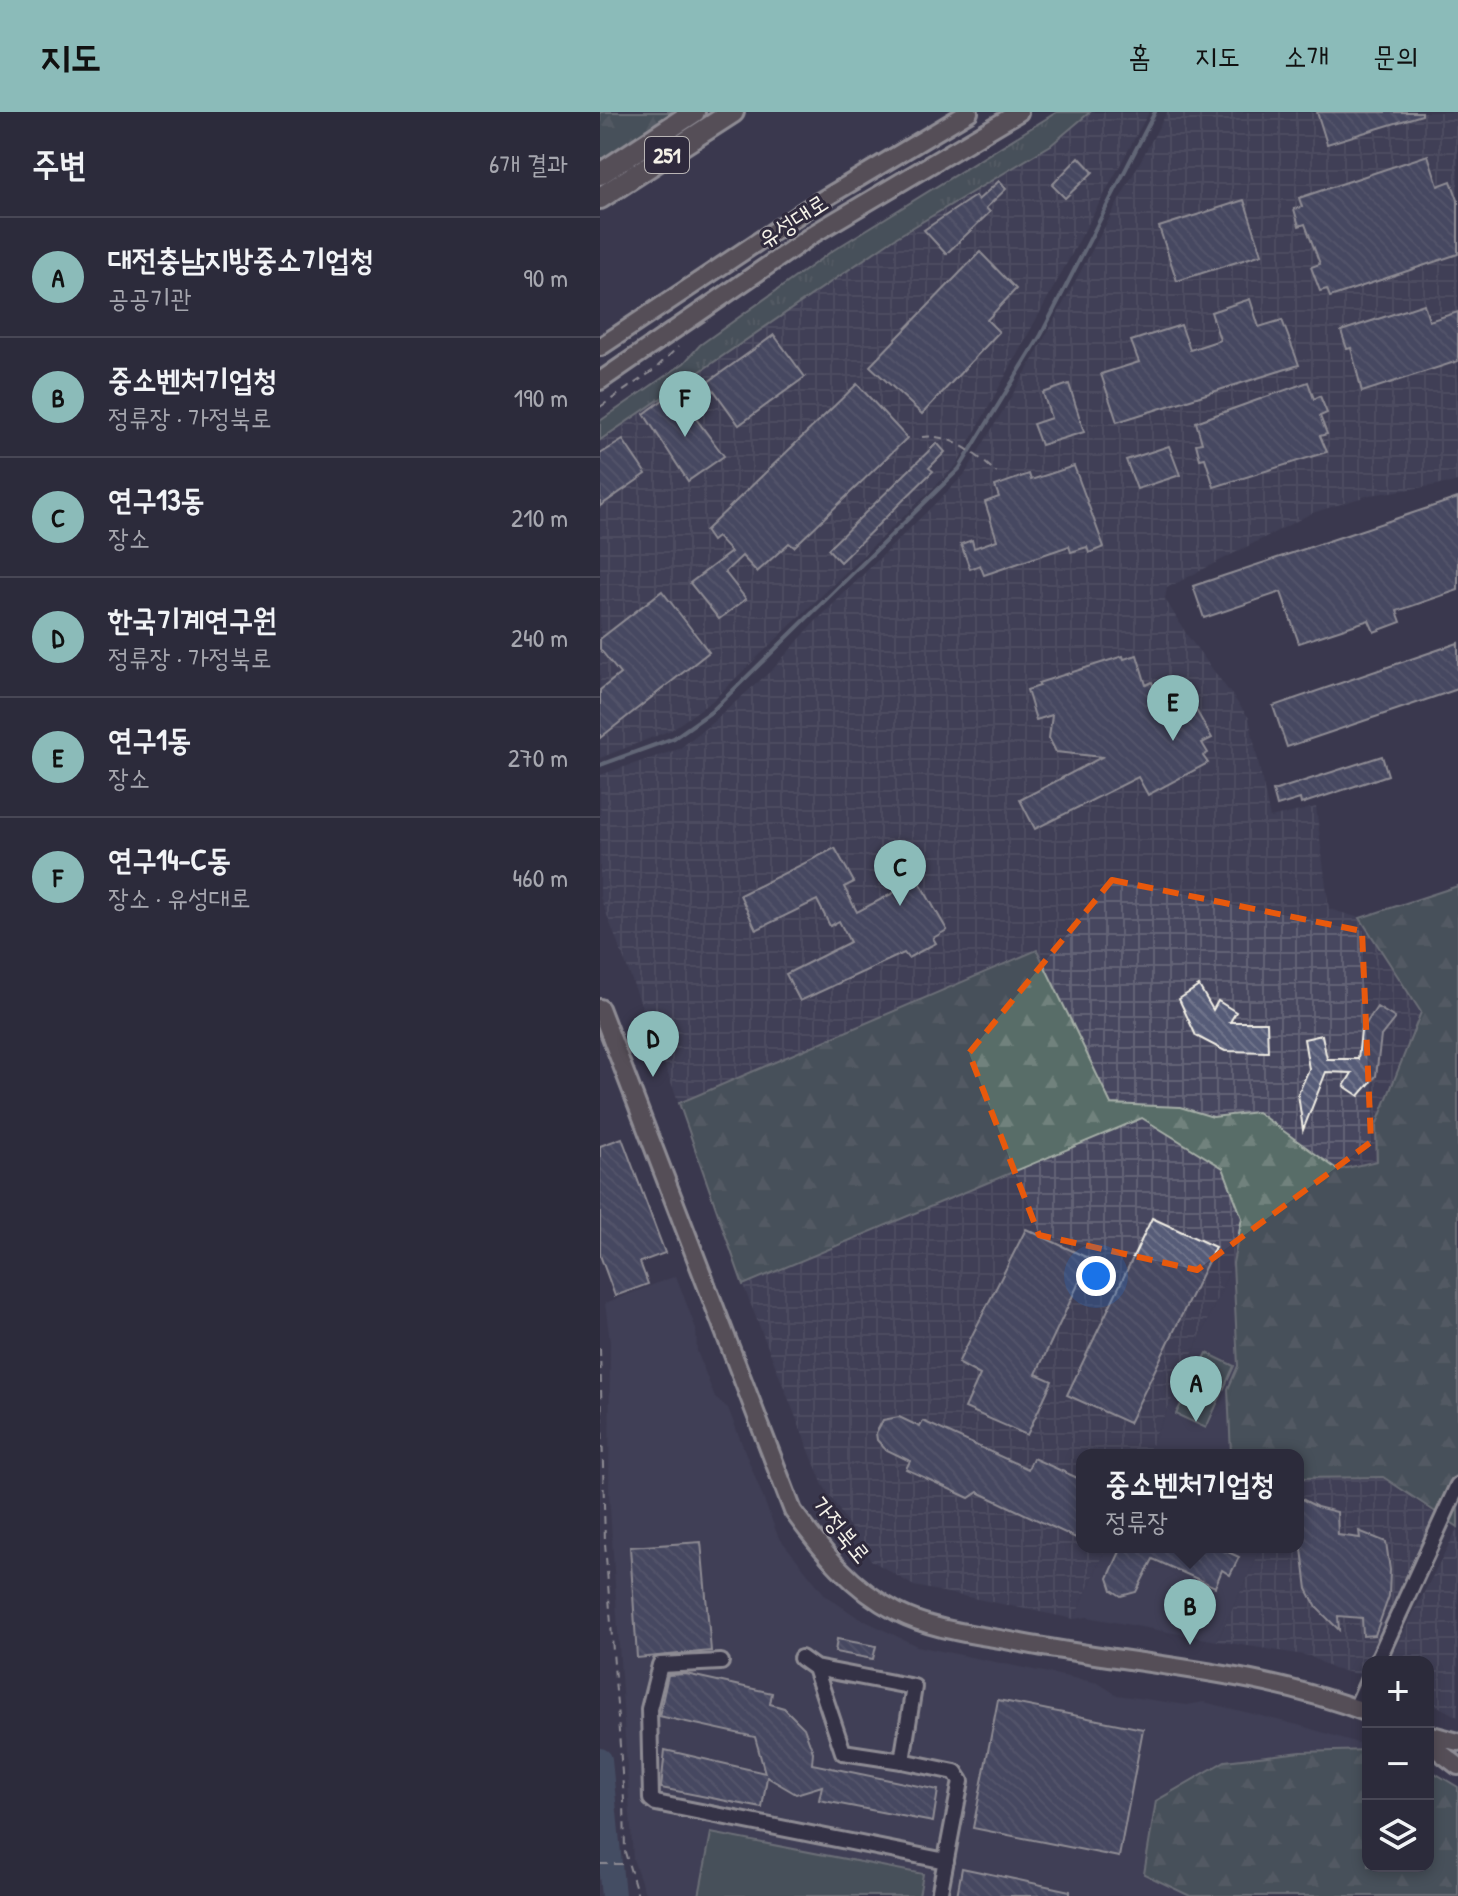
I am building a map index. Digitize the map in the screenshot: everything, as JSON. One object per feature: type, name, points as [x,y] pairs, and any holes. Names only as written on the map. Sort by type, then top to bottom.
[{"type":"highway","name":"251","points":[[600,174],[694,112]]},
{"type":"highway","name":"251","points":[[600,198],[733,112]]},
{"type":"main road","name":"유성대로","points":[[600,347],[807,209],[969,112]]},
{"type":"main road","name":"유성대로","points":[[600,381],[815,233],[1019,112]]},
{"type":"main road","name":"가정북로","points":[[600,1008],[793,1511],[828,1559],[856,1585],[898,1613],[935,1625],[1056,1649],[1251,1679],[1362,1711]]},
{"type":"main road","points":[[1434,1736],[1458,1742]]},
{"type":"main road","points":[[1434,1748],[1458,1766]]},
{"type":"lane","points":[[1380,1656],[1458,1485]]},
{"type":"lane","points":[[801,1658],[815,1668],[914,1687],[902,1761]]},
{"type":"lane","points":[[721,1662],[660,1665],[649,1709],[651,1799],[656,1803],[946,1861]]},
{"type":"lane","points":[[815,1668],[843,1752],[955,1772],[961,1781],[939,1896]]},
{"type":"path","points":[[600,407],[654,370],[681,344]]},
{"type":"path","points":[[922,437],[936,435],[961,446],[997,473]]},
{"type":"path","points":[[600,1348],[605,1543],[626,1864],[638,1896]]},
{"type":"path","points":[[600,1864],[626,1864]]},
{"type":"highlighted area","points":[[1112,880],[1362,931],[1371,1142],[1197,1270],[1039,1235],[969,1053]]},
{"type":"shaded area","points":[[1090,112],[1149,112],[957,465],[712,701],[671,730],[600,758],[600,440],[895,238],[1050,145]]},
{"type":"shaded area","points":[[1167,112],[1458,112],[1458,482],[1370,495],[1312,513],[1167,588],[1165,599],[1187,635],[1249,718],[1270,818],[1316,807],[1329,909],[1360,918],[1421,1012],[1376,1126],[1377,1161],[1338,1170],[1257,1112],[1213,1117],[1180,1107],[1111,1104],[1037,950],[679,1103],[600,897],[600,775],[679,749],[713,722],[773,669],[814,623],[965,474],[1026,372]]},
{"type":"shaded area","points":[[1142,1118],[1223,1168],[1242,1218],[1233,1263],[1150,1449],[1076,1449],[1076,1553],[1103,1553],[1074,1619],[914,1586],[871,1560],[823,1485],[743,1285]]},
{"type":"shaded area","points":[[1233,1263],[1238,1366],[1228,1389],[1233,1449],[1150,1449]]},
{"type":"shaded area","points":[[676,1276],[696,1329],[697,1351],[715,1398],[728,1408],[778,1536],[826,1596],[857,1617],[917,1646],[1098,1683],[1117,1695],[1187,1705],[1204,1702],[1362,1744],[1362,1750],[1301,1752],[1144,1874],[1190,1896],[646,1896],[633,1859],[609,1493],[610,1342],[605,1303]]},
{"type":"shaded area","points":[[1304,1478],[1383,1478],[1441,1518],[1378,1656],[1362,1656],[1362,1675],[1333,1669],[1310,1656],[1217,1641],[1259,1553],[1304,1553]]},
{"type":"shaded area","points":[[1458,1527],[1458,1717],[1434,1704],[1434,1656],[1391,1656]]},
{"type":"shaded area","points":[[1103,1553],[1259,1553],[1217,1641],[1087,1617],[1074,1619]]},
{"type":"green space","points":[[600,112],[673,112],[600,162]]},
{"type":"green space","points":[[1057,112],[1090,112],[1051,145],[895,238],[600,440],[600,421],[684,363],[700,345],[832,251]]},
{"type":"green space","points":[[1458,886],[1458,1527],[1383,1477],[1304,1478],[1304,1449],[1231,1449],[1228,1389],[1238,1366],[1233,1263],[1242,1218],[1223,1168],[1142,1118],[743,1285],[679,1103],[1037,950],[1111,1104],[1180,1107],[1213,1117],[1257,1112],[1338,1170],[1377,1161],[1376,1126],[1421,1012],[1360,918]]},
{"type":"green space","points":[[1207,1353],[1234,1366],[1206,1428],[1176,1414]]},
{"type":"green space","points":[[1362,1750],[1362,1872],[1434,1872],[1434,1773],[1458,1787],[1458,1896],[1190,1896],[1144,1874],[1156,1801],[1225,1761],[1301,1752]]},
{"type":"green space","points":[[711,1833],[923,1874],[919,1896],[699,1896]]},
{"type":"building","points":[[1317,112],[1422,112],[1422,115],[1327,144]]},
{"type":"building","points":[[1428,155],[1438,186],[1451,181],[1458,200],[1458,254],[1330,297],[1327,289],[1320,291],[1311,267],[1320,264],[1305,224],[1299,226],[1294,209],[1302,207],[1299,198]]},
{"type":"building","points":[[1079,157],[1093,172],[1065,198],[1052,185]]},
{"type":"building","points":[[999,181],[1006,189],[986,208],[990,212],[946,254],[924,230],[975,196],[978,200]]},
{"type":"building","points":[[1244,200],[1262,254],[1177,281],[1159,227]]},
{"type":"building","points":[[980,252],[1016,289],[987,320],[999,332],[922,414],[870,366]]},
{"type":"building","points":[[1250,299],[1259,327],[1282,320],[1299,365],[1117,422],[1101,374],[1139,362],[1131,341],[1181,325],[1190,350],[1220,340],[1211,312]]},
{"type":"building","points":[[1424,304],[1429,321],[1458,312],[1458,361],[1362,392],[1351,348],[1347,349],[1341,331]]},
{"type":"building","points":[[774,335],[805,377],[739,425],[708,382]]},
{"type":"building","points":[[1308,382],[1314,399],[1320,396],[1327,413],[1320,416],[1327,434],[1320,436],[1327,452],[1214,487],[1205,458],[1200,459],[1196,444],[1202,443],[1196,422]]},
{"type":"building","points":[[857,384],[907,438],[794,547],[789,543],[757,572],[742,556],[725,572],[746,599],[719,619],[690,583],[731,552],[717,537],[712,541],[705,531]]},
{"type":"building","points":[[1069,384],[1084,432],[1041,445],[1033,424],[1051,418],[1043,393]]},
{"type":"building","points":[[675,391],[724,456],[688,481],[644,414]]},
{"type":"building","points":[[623,440],[646,474],[600,506],[600,454]]},
{"type":"building","points":[[937,443],[945,452],[929,468],[933,471],[840,562],[828,549]]},
{"type":"building","points":[[1169,446],[1180,475],[1137,489],[1126,460]]},
{"type":"building","points":[[1074,466],[1104,547],[1089,553],[1087,547],[1071,552],[1069,546],[984,575],[980,565],[970,569],[961,544],[972,540],[974,548],[997,540],[985,502],[999,497],[995,486],[1029,474],[1031,480]]},
{"type":"building","points":[[1458,498],[1458,590],[1397,611],[1401,622],[1374,632],[1369,620],[1299,643],[1281,592],[1204,618],[1193,586]]},
{"type":"building","points":[[662,591],[709,652],[600,738],[600,690],[620,674],[600,649],[600,639]]},
{"type":"building","points":[[1458,643],[1458,689],[1287,747],[1273,706]]},
{"type":"building","points":[[1137,655],[1146,685],[1152,682],[1155,689],[1160,688],[1175,722],[1196,710],[1212,738],[1202,743],[1208,753],[1203,756],[1208,763],[1148,795],[1138,777],[1035,829],[1020,800],[1102,757],[1056,752],[1049,738],[1052,715],[1036,720],[1027,690],[1040,686],[1038,683],[1123,656],[1124,659]]},
{"type":"building","points":[[1382,756],[1388,775],[1301,804],[1300,799],[1277,806],[1273,791]]},
{"type":"building","points":[[835,848],[854,882],[844,887],[857,912],[918,880],[947,930],[933,938],[936,943],[908,958],[904,953],[800,1001],[786,974],[850,942],[839,921],[830,926],[817,900],[756,930],[740,895]]},
{"type":"building","points":[[1199,986],[1213,1010],[1218,1001],[1236,1012],[1230,1022],[1267,1022],[1268,1052],[1225,1051],[1196,1036],[1179,999]]},
{"type":"building","points":[[1377,1007],[1395,1018],[1381,1036],[1376,1076],[1359,1096],[1344,1086],[1352,1073],[1326,1072],[1303,1130],[1298,1094],[1309,1069],[1304,1039],[1322,1035],[1327,1059],[1358,1059],[1361,1031]]},
{"type":"building","points":[[622,1138],[665,1253],[640,1262],[648,1284],[615,1296],[600,1255],[600,1146]]},
{"type":"building","points":[[1152,1218],[1215,1247],[1129,1423],[1067,1395]]},
{"type":"building","points":[[1026,1229],[1090,1259],[1036,1374],[1052,1381],[1027,1435],[965,1408],[980,1375],[958,1363]]},
{"type":"building","points":[[899,1417],[920,1427],[923,1421],[1028,1469],[1033,1458],[1076,1477],[1076,1538],[978,1492],[969,1498],[906,1469],[910,1461],[885,1449],[877,1440],[876,1433],[883,1420]]},
{"type":"building","points":[[1304,1500],[1337,1512],[1338,1535],[1360,1538],[1359,1531],[1386,1542],[1390,1570],[1389,1596],[1375,1635],[1363,1636],[1362,1618],[1338,1616],[1339,1630],[1317,1608],[1307,1589],[1302,1553]]},
{"type":"building","points":[[701,1542],[711,1651],[637,1658],[630,1547]]},
{"type":"building","points":[[1119,1553],[1230,1553],[1239,1557],[1230,1575],[1222,1570],[1215,1587],[1153,1559],[1136,1592],[1121,1596],[1112,1590],[1108,1578]]},
{"type":"building","points":[[837,1639],[876,1646],[873,1659],[835,1652]]},
{"type":"building","points":[[686,1674],[772,1693],[770,1704],[784,1708],[804,1728],[813,1752],[812,1764],[938,1790],[933,1822],[819,1800],[822,1786],[796,1794],[767,1777],[762,1808],[661,1788],[665,1750],[765,1773],[755,1737],[659,1716],[668,1675]]},
{"type":"building","points":[[998,1700],[1143,1729],[1119,1857],[973,1828]]},
{"type":"building","points":[[962,1868],[1070,1891],[1070,1896],[957,1896]]},
{"type":"waterway","points":[[600,765],[674,738],[711,712],[959,469],[1041,335],[1155,112]]},
{"type":"waterway","points":[[600,1760],[613,1896]]},
{"type":"place","name":"연구14-C동","points":[[685,437]]},
{"type":"place","name":"연구1동","points":[[1173,741]]},
{"type":"place","name":"연구13동","points":[[900,906]]},
{"type":"place","name":"한국기계연구원","points":[[653,1077]]},
{"type":"place","name":"대전충남지방중소기업청","points":[[1196,1422]]},
{"type":"place","name":"중소벤처기업청","points":[[1190,1645]]}]
